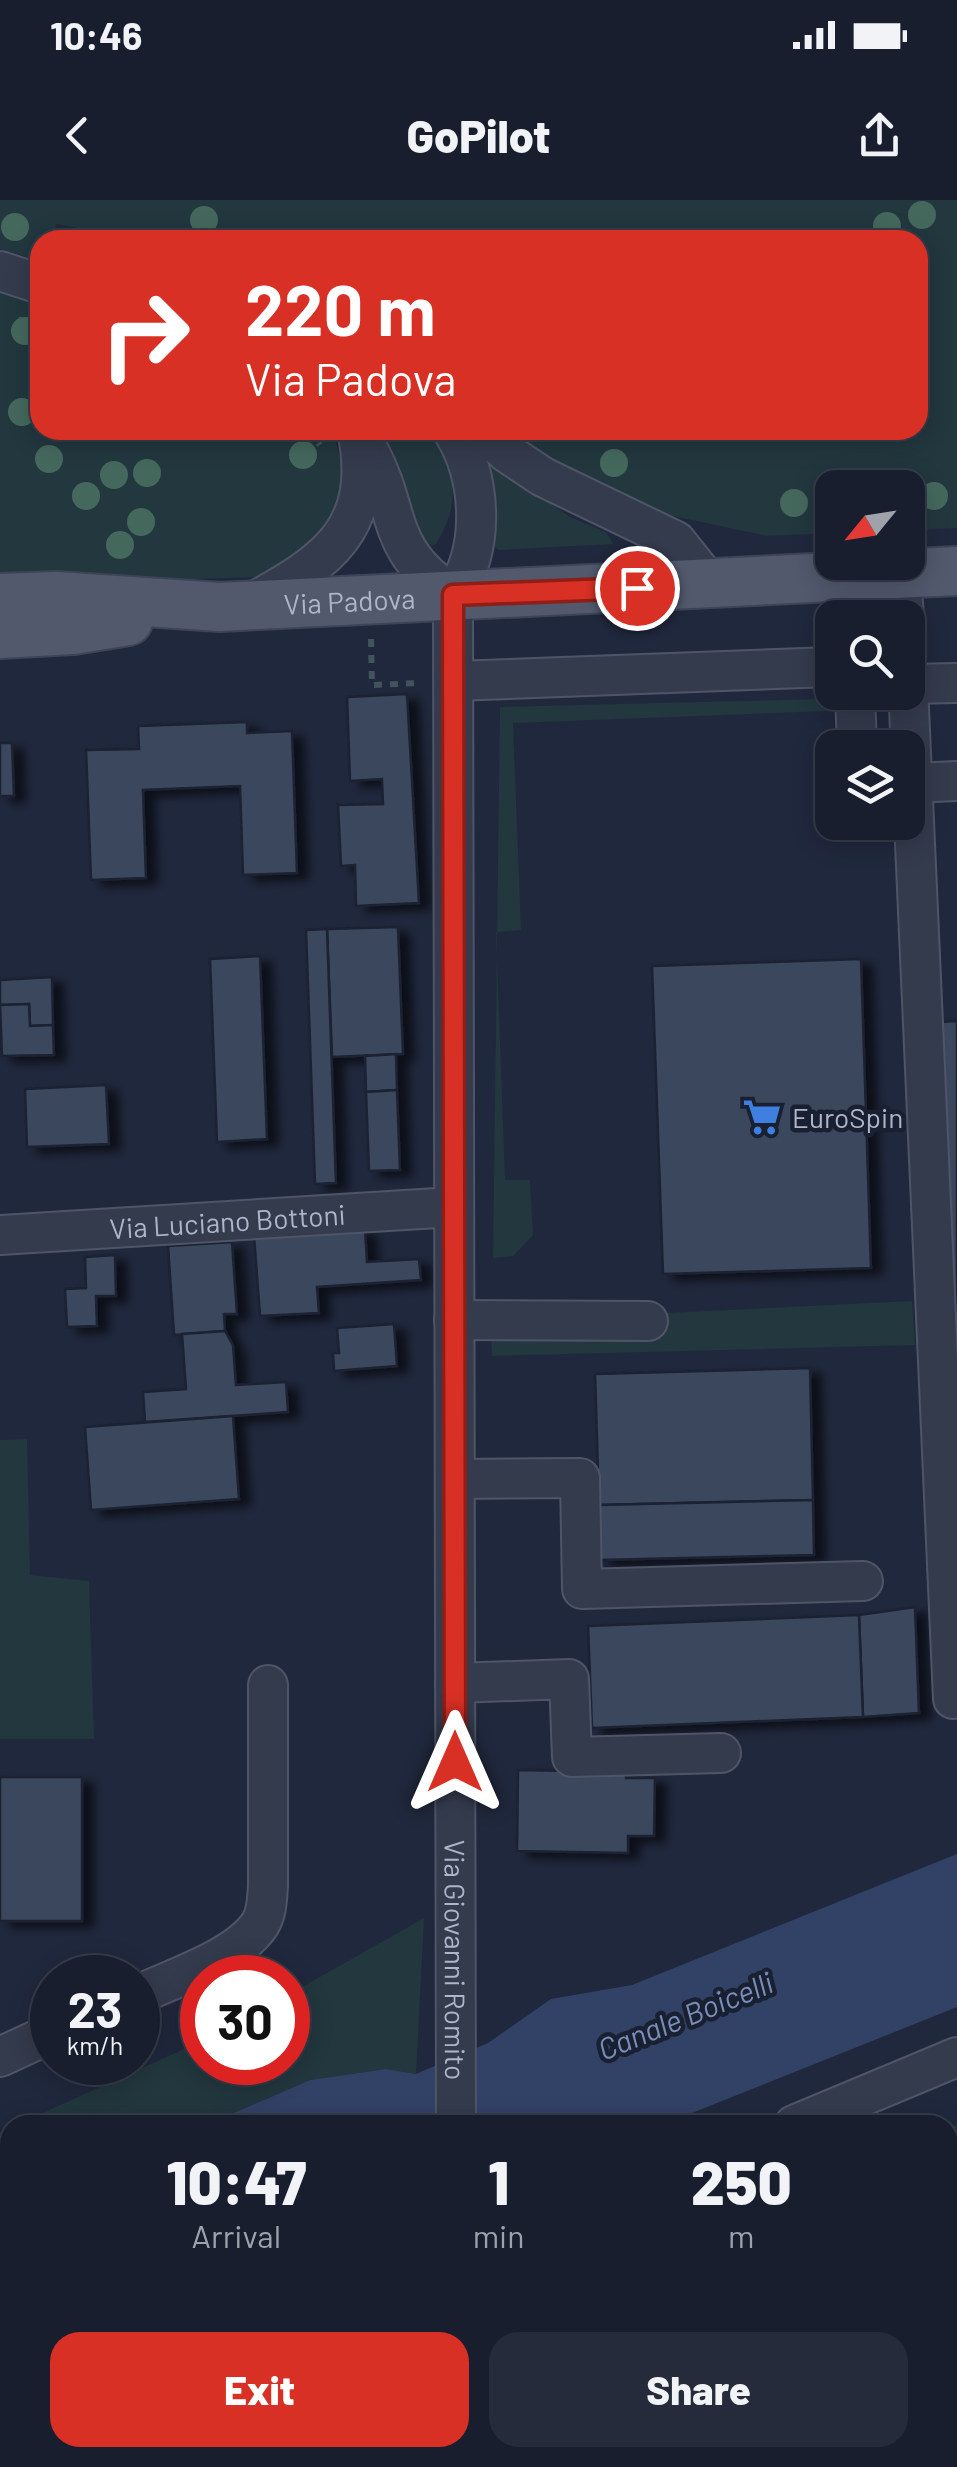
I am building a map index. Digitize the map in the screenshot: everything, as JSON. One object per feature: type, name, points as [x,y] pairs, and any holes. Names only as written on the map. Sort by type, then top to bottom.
[{"type":"main road","name":"Via Padova","points":[[0,634],[74,630],[233,606],[453,595],[710,585],[902,596],[957,571]]},
{"type":"main road","name":"Via Padova","points":[[0,598],[56,596],[233,606]]},
{"type":"street","points":[[0,270],[30,280]]},
{"type":"street","points":[[233,606],[298,576],[341,536],[360,502],[363,458],[359,440]]},
{"type":"street","points":[[362,440],[374,461],[398,536],[409,555],[423,573],[453,595],[466,577],[471,560],[475,506],[464,452],[457,440]]},
{"type":"street","points":[[492,440],[543,477],[676,541],[710,585]]},
{"type":"street","name":"Via Giovanni Romito","points":[[453,595],[456,2115]]},
{"type":"street","points":[[454,681],[815,668]]},
{"type":"street","points":[[925,684],[957,682]]},
{"type":"street","points":[[925,783],[957,782]]},
{"type":"street","points":[[915,840],[953,1699]]},
{"type":"street","name":"Via Luciano Bottoni","points":[[0,1234],[454,1207]]},
{"type":"street","points":[[454,1320],[648,1321]]},
{"type":"street","points":[[454,1479],[580,1478],[582,1590],[863,1581]]},
{"type":"street","points":[[455,1683],[569,1679],[572,1757],[721,1753]]},
{"type":"street","points":[[160,1985],[222,1955],[248,1937],[266,1910],[268,1685]]},
{"type":"street","points":[[0,2057],[30,2043]]},
{"type":"street","points":[[818,2115],[957,2057]]},
{"type":"street","points":[[886,2115],[957,2085]]},
{"type":"shaded area","points":[[0,200],[957,200],[957,528],[925,529],[925,470],[815,470],[815,534],[768,536],[644,510],[577,480],[520,440],[928,440],[928,230],[89,230],[56,224],[55,230],[30,230],[30,258],[0,249]]},
{"type":"shaded area","points":[[0,283],[30,297],[30,440],[336,443],[345,501],[325,533],[297,557],[254,577],[0,586]]},
{"type":"shaded area","points":[[387,440],[436,440],[446,459],[452,487],[449,515],[435,545],[422,544]]},
{"type":"shaded area","points":[[493,464],[570,517],[606,532],[613,544],[499,550],[489,543],[486,471]]},
{"type":"shaded area","points":[[815,699],[815,710],[828,710],[513,723],[521,930],[497,932],[500,707]]},
{"type":"shaded area","points":[[497,955],[505,1180],[530,1180],[533,1235],[513,1256],[493,1258]]},
{"type":"shaded area","points":[[912,1301],[915,1345],[492,1356],[491,1336],[665,1330],[665,1313]]},
{"type":"shaded area","points":[[27,1439],[30,1575],[89,1581],[94,1739],[0,1739],[0,1440]]},
{"type":"shaded area","points":[[424,1918],[416,2074],[386,2069],[310,2080],[310,1983]]},
{"type":"shaded area","points":[[180,2051],[180,2085],[298,2085],[229,2115],[38,2115],[105,2085],[160,2085],[160,2060]]},
{"type":"water","name":"Canale Boicelli","points":[[957,1854],[957,2007],[687,2115],[229,2115],[298,2085],[310,2085],[310,2080],[386,2069],[416,2074],[488,2043],[551,1999],[632,1985]]},
{"type":"building","points":[[407,694],[419,903],[356,906],[355,865],[341,866],[338,805],[383,804],[382,779],[350,781],[347,697]]},
{"type":"building","points":[[247,722],[247,733],[292,731],[297,873],[243,875],[240,786],[143,790],[146,878],[91,880],[86,750],[139,749],[138,726]]},
{"type":"building","points":[[0,743],[12,743],[14,796],[0,796]]},
{"type":"building","points":[[398,927],[403,1054],[332,1057],[327,929]]},
{"type":"building","points":[[327,929],[336,1183],[315,1184],[306,930]]},
{"type":"building","points":[[260,956],[267,1139],[217,1142],[210,959]]},
{"type":"building","name":"EuroSpin","points":[[861,959],[871,1268],[663,1274],[652,966]]},
{"type":"building","points":[[52,977],[53,1025],[30,1026],[29,1004],[0,1005],[0,980]]},
{"type":"building","points":[[29,1004],[30,1026],[53,1025],[54,1055],[2,1056],[0,1005]]},
{"type":"building","points":[[957,1021],[957,1299],[949,1299],[936,1022]]},
{"type":"building","points":[[396,1054],[397,1090],[366,1092],[365,1056]]},
{"type":"building","points":[[106,1085],[109,1144],[27,1147],[25,1089]]},
{"type":"building","points":[[397,1090],[400,1170],[369,1171],[366,1092]]},
{"type":"building","points":[[365,1229],[367,1262],[419,1259],[421,1280],[317,1287],[319,1313],[260,1316],[254,1236]]},
{"type":"building","points":[[232,1242],[237,1314],[224,1314],[225,1331],[174,1335],[168,1246]]},
{"type":"building","points":[[115,1255],[116,1296],[96,1296],[97,1326],[67,1327],[65,1289],[86,1288],[85,1257]]},
{"type":"building","points":[[394,1324],[397,1366],[334,1371],[333,1353],[339,1353],[337,1328]]},
{"type":"building","points":[[225,1331],[233,1345],[236,1385],[286,1382],[288,1412],[145,1422],[143,1392],[186,1389],[182,1334]]},
{"type":"building","points":[[810,1368],[813,1500],[599,1505],[595,1374]]},
{"type":"building","points":[[233,1416],[239,1499],[91,1510],[85,1427]]},
{"type":"building","points":[[813,1500],[814,1555],[600,1560],[599,1505]]},
{"type":"building","points":[[915,1607],[919,1713],[863,1717],[859,1615]]},
{"type":"building","points":[[859,1615],[863,1717],[592,1728],[588,1626]]},
{"type":"building","points":[[518,1770],[626,1772],[626,1778],[655,1778],[654,1836],[628,1836],[628,1853],[517,1851]]},
{"type":"building","points":[[0,1777],[82,1777],[82,1921],[0,1921]]},
{"type":"place","name":"EuroSpin","points":[[762,1117]]},
{"type":"route","points":[[455,1762],[453,595],[637,588]]}]
